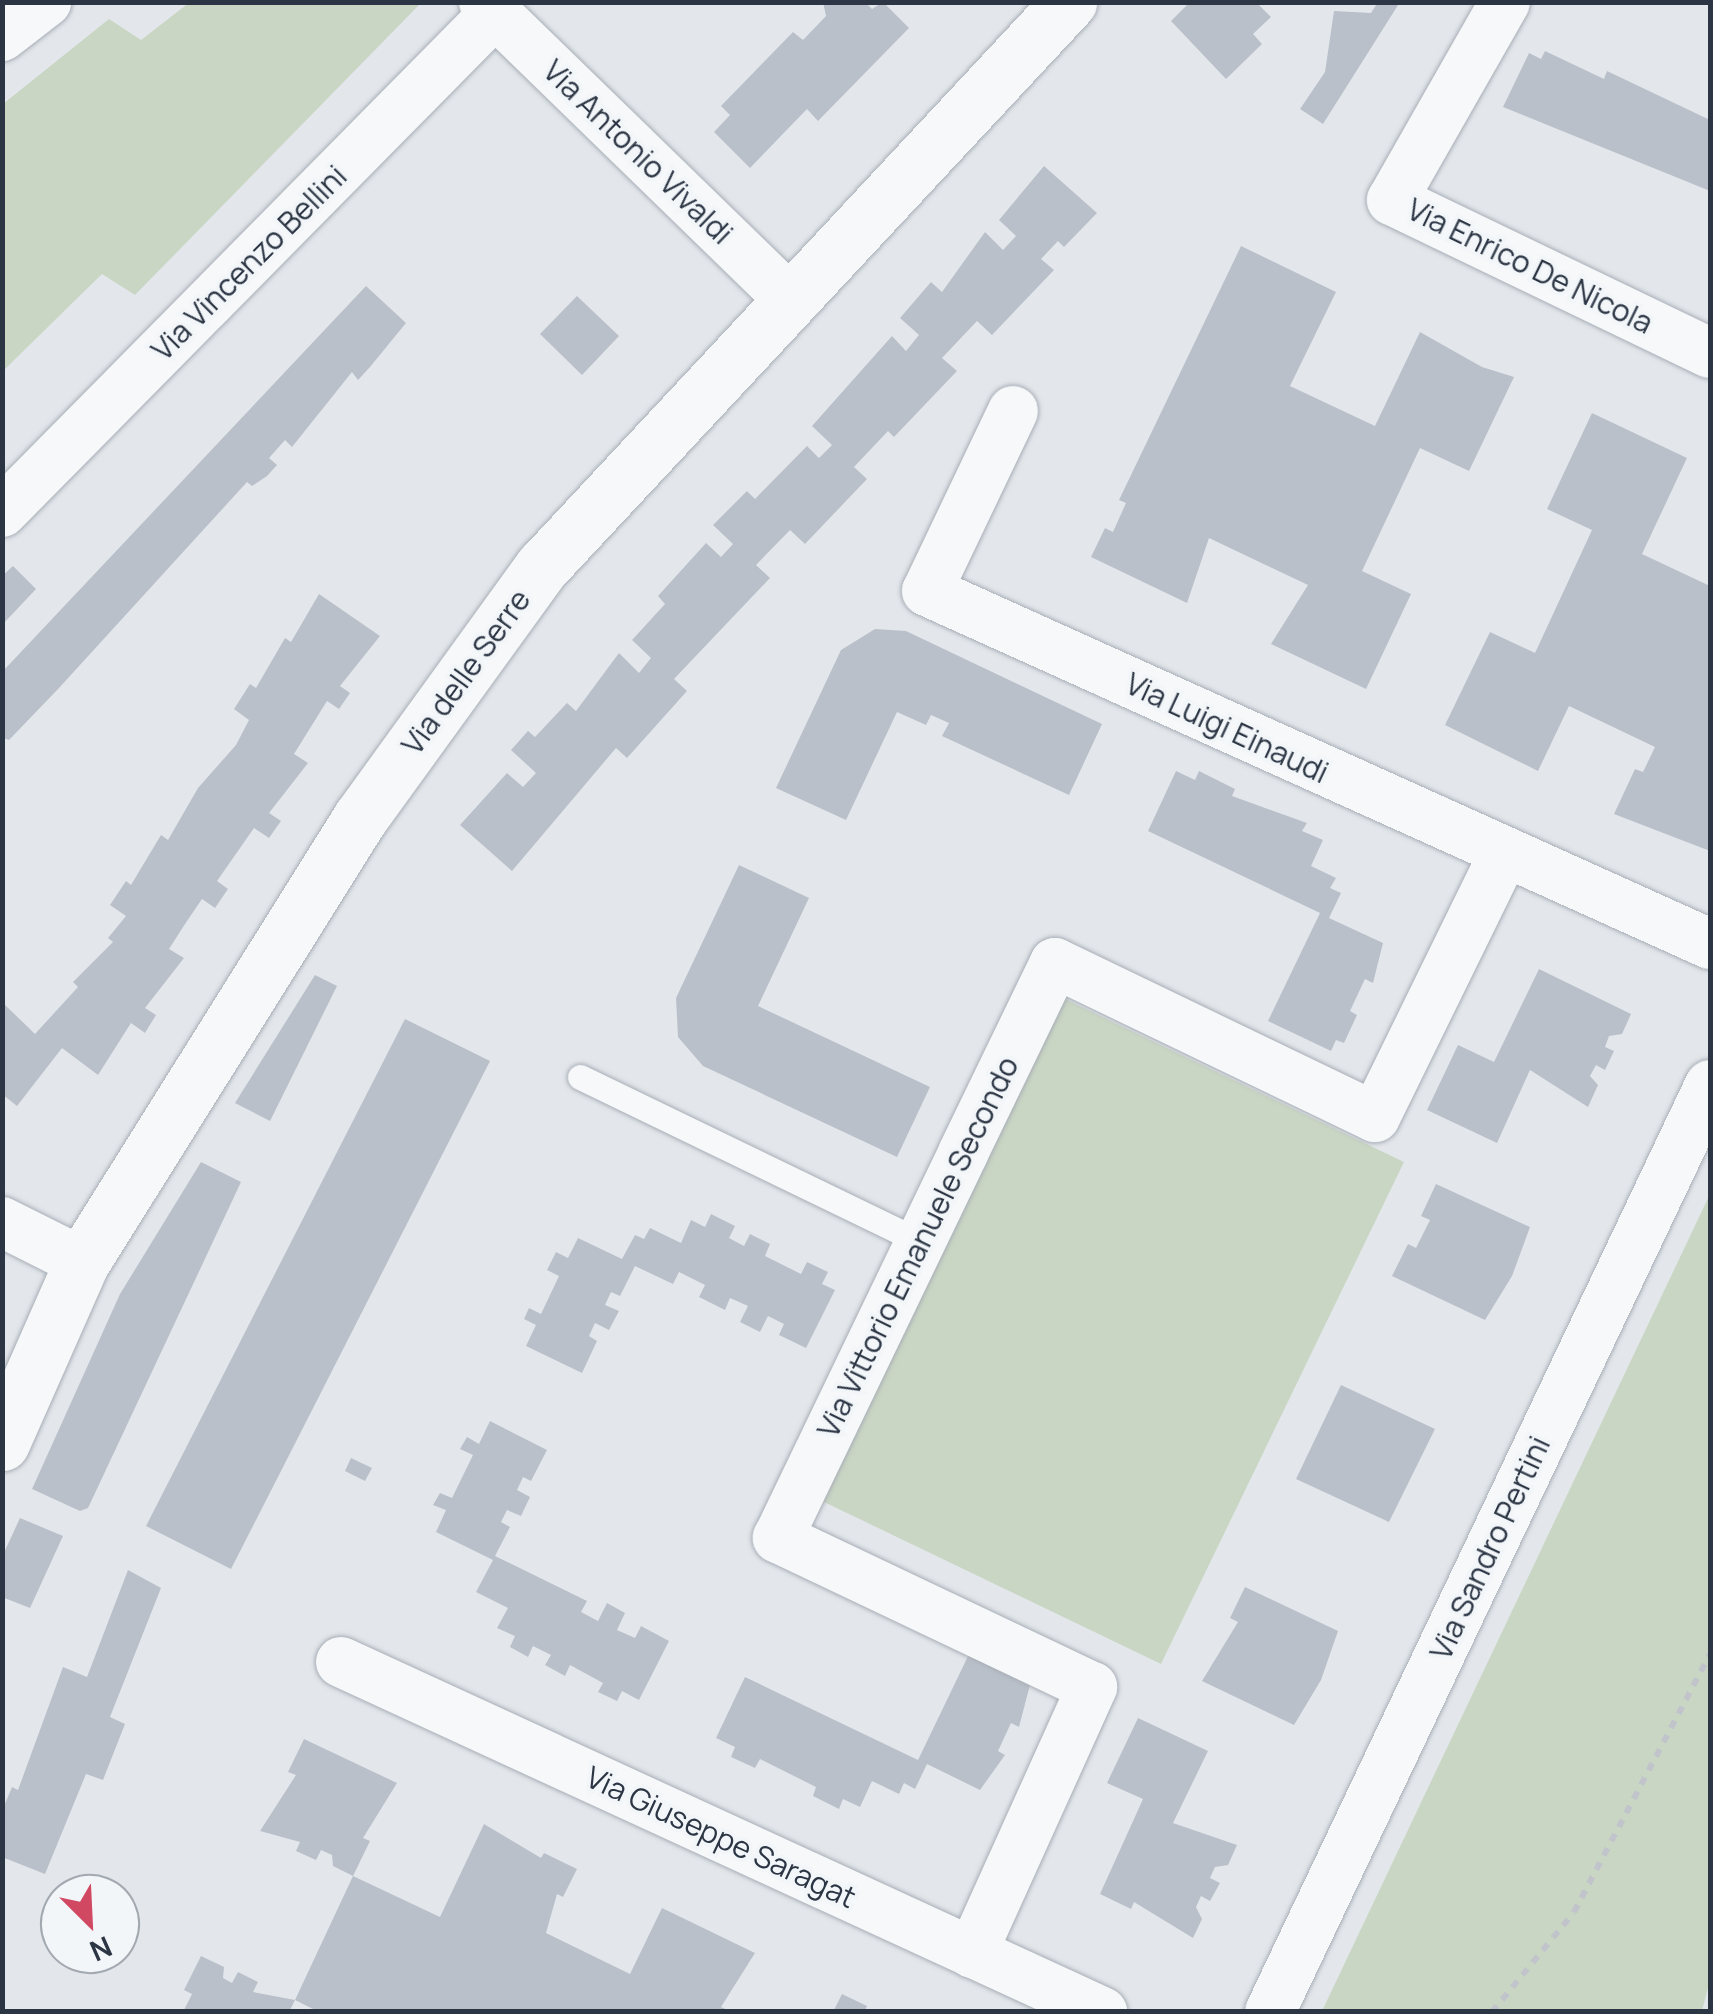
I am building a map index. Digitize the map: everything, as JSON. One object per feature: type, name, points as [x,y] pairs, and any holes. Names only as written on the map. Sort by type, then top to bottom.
[{"type":"street","points":[[2,36],[46,2]]},
{"type":"street","name":"Via delle Serre","points":[[2,1444],[82,1262],[360,818],[542,567],[1069,2]]},
{"type":"street","name":"Via Enrico De Nicola","points":[[1505,2],[1392,200],[1710,354]]},
{"type":"street","name":"Via Antonio Vivaldi","points":[[489,8],[792,302]]},
{"type":"street","name":"Via Vincenzo Bellini","points":[[2,512],[489,8]]},
{"type":"street","name":"Via Luigi Einaudi","points":[[1013,411],[927,591],[1710,944]]},
{"type":"street","name":"Via Vittorio Emanuele Secondo","points":[[972,1953],[1092,1687],[778,1538],[1055,963],[1375,1117],[1504,854]]},
{"type":"street","name":"Via Sandro Pertini","points":[[1270,2012],[1710,1085]]},
{"type":"street","points":[[2,1222],[82,1262]]},
{"type":"street","name":"Via Giuseppe Saragat","points":[[341,1662],[1102,2012]]},
{"type":"lane","points":[[580,1077],[920,1242]]},
{"type":"path","points":[[1492,2012],[1574,1912],[1710,1654]]},
{"type":"green space","points":[[190,2],[420,4],[135,295],[102,274],[3,371],[3,104],[109,19],[141,40]]},
{"type":"green space","points":[[1065,999],[1404,1162],[1161,1664],[822,1501]]},
{"type":"green space","points":[[1710,1194],[1710,1980],[1702,2011],[1322,2011]]},
{"type":"building","points":[[823,2],[865,2],[872,9],[883,2],[909,28],[818,121],[807,109],[750,168],[714,132],[730,115],[721,106],[793,32],[803,40],[826,16]]},
{"type":"building","points":[[1190,2],[1256,2],[1271,17],[1253,34],[1262,44],[1226,79],[1171,21]]},
{"type":"building","points":[[1378,2],[1400,2],[1323,124],[1300,109],[1325,72],[1334,11],[1371,13]]},
{"type":"building","points":[[1545,51],[1604,79],[1607,71],[1710,120],[1710,191],[1503,107],[1529,53],[1541,59]]},
{"type":"building","points":[[1044,166],[1097,213],[1064,247],[1058,241],[1041,259],[1054,270],[992,335],[977,321],[942,358],[957,371],[894,437],[888,431],[854,467],[867,479],[805,544],[790,530],[756,565],[770,578],[674,679],[687,691],[627,758],[616,748],[512,871],[460,825],[507,773],[523,787],[536,773],[511,750],[528,731],[535,737],[567,703],[576,711],[619,653],[639,673],[651,658],[632,640],[665,604],[658,596],[706,543],[721,557],[733,544],[713,525],[747,491],[755,499],[807,446],[819,458],[832,445],[812,426],[892,336],[906,351],[919,335],[900,318],[931,282],[942,292],[985,232],[1003,250],[1016,236],[999,220]]},
{"type":"building","points":[[1241,246],[1336,292],[1290,386],[1375,426],[1420,332],[1482,367],[1514,377],[1469,471],[1420,448],[1362,571],[1411,594],[1366,689],[1271,644],[1308,585],[1209,538],[1187,603],[1091,557],[1105,528],[1113,532],[1126,503],[1119,500]]},
{"type":"building","points":[[366,286],[406,323],[358,380],[352,372],[292,447],[285,440],[269,458],[277,465],[267,476],[252,486],[247,482],[59,688],[9,740],[3,738],[3,671]]},
{"type":"building","points":[[577,296],[619,336],[582,375],[540,334]]},
{"type":"building","points":[[1592,413],[1687,458],[1642,554],[1710,586],[1710,851],[1614,814],[1635,769],[1643,772],[1655,747],[1569,706],[1538,771],[1445,725],[1490,632],[1535,653],[1592,530],[1547,509]]},
{"type":"building","points":[[13,566],[36,589],[2,625],[2,576]]},
{"type":"building","points":[[319,594],[380,636],[340,686],[350,693],[339,709],[327,701],[294,754],[308,763],[269,813],[281,821],[269,838],[254,828],[217,881],[228,889],[215,908],[202,899],[185,924],[169,949],[184,958],[145,1008],[156,1015],[145,1033],[131,1023],[98,1075],[62,1048],[17,1106],[2,1094],[2,1002],[35,1034],[78,987],[73,982],[113,942],[108,938],[126,916],[110,905],[126,881],[131,885],[161,835],[168,840],[198,788],[236,745],[249,720],[234,709],[250,684],[256,688],[285,638],[291,642]]},
{"type":"building","points":[[875,629],[906,631],[1102,724],[1069,795],[942,736],[949,723],[931,715],[926,725],[897,712],[846,820],[776,788],[841,650]]},
{"type":"building","points":[[1176,771],[1195,780],[1199,771],[1235,789],[1232,796],[1307,823],[1302,831],[1323,840],[1311,866],[1336,878],[1330,888],[1341,893],[1329,918],[1383,943],[1373,983],[1365,979],[1350,1011],[1357,1015],[1344,1043],[1336,1040],[1331,1051],[1268,1021],[1320,913],[1148,831]]},
{"type":"building","points":[[739,865],[809,898],[758,1006],[930,1087],[897,1157],[703,1066],[678,1037],[676,998]]},
{"type":"building","points":[[1539,969],[1631,1014],[1622,1034],[1609,1036],[1605,1047],[1614,1051],[1605,1070],[1596,1065],[1590,1076],[1598,1085],[1588,1107],[1530,1070],[1497,1143],[1427,1110],[1458,1045],[1494,1062]]},
{"type":"building","points":[[315,975],[337,986],[270,1121],[235,1103]]},
{"type":"building","points":[[405,1019],[490,1061],[231,1569],[146,1526]]},
{"type":"building","points":[[201,1162],[241,1182],[88,1508],[80,1511],[32,1489],[120,1294]]},
{"type":"building","points":[[1436,1184],[1530,1227],[1512,1276],[1485,1320],[1392,1276],[1408,1244],[1416,1248],[1430,1220],[1421,1216]]},
{"type":"building","points":[[711,1214],[735,1226],[729,1238],[744,1246],[750,1234],[770,1244],[765,1256],[801,1274],[807,1262],[828,1272],[822,1284],[835,1290],[806,1348],[779,1335],[784,1324],[768,1316],[760,1332],[740,1322],[748,1306],[730,1298],[725,1310],[699,1297],[705,1285],[679,1272],[673,1284],[635,1266],[620,1296],[611,1292],[605,1305],[619,1311],[609,1330],[595,1323],[589,1336],[597,1341],[582,1373],[526,1346],[536,1325],[524,1319],[529,1308],[541,1314],[559,1276],[547,1270],[556,1252],[568,1258],[578,1238],[622,1259],[635,1235],[644,1239],[650,1228],[681,1243],[691,1220],[705,1227]]},
{"type":"building","points":[[1341,1385],[1435,1429],[1389,1522],[1296,1479]]},
{"type":"building","points":[[490,1421],[547,1450],[531,1481],[523,1477],[517,1490],[530,1497],[521,1516],[507,1510],[501,1522],[510,1527],[495,1556],[587,1601],[581,1612],[598,1621],[607,1603],[625,1613],[617,1630],[635,1638],[641,1626],[669,1641],[639,1700],[622,1691],[617,1701],[598,1692],[603,1683],[570,1665],[565,1676],[545,1665],[551,1655],[533,1646],[528,1657],[510,1647],[515,1636],[497,1628],[508,1608],[476,1592],[493,1560],[436,1532],[446,1510],[433,1505],[440,1493],[452,1498],[473,1455],[460,1449],[467,1437],[479,1444]]},
{"type":"building","points":[[351,1458],[372,1468],[365,1481],[345,1471]]},
{"type":"building","points":[[20,1518],[63,1536],[30,1608],[2,1597],[2,1557]]},
{"type":"building","points":[[128,1570],[161,1588],[110,1717],[125,1724],[103,1780],[86,1774],[45,1874],[2,1857],[2,1811],[12,1787],[18,1790],[63,1667],[87,1677]]},
{"type":"building","points":[[1245,1587],[1338,1631],[1321,1680],[1294,1725],[1202,1681],[1238,1622],[1230,1618]]},
{"type":"building","points":[[970,1652],[1031,1681],[1019,1727],[1011,1723],[998,1751],[1005,1755],[980,1790],[927,1764],[915,1789],[904,1783],[899,1794],[872,1781],[860,1807],[843,1799],[839,1809],[813,1796],[816,1787],[760,1759],[755,1768],[731,1757],[735,1747],[716,1738],[745,1677],[918,1760]]},
{"type":"building","points":[[1138,1718],[1208,1751],[1173,1823],[1237,1845],[1228,1865],[1215,1867],[1210,1878],[1220,1883],[1210,1901],[1201,1896],[1196,1907],[1202,1919],[1193,1938],[1134,1902],[1131,1909],[1100,1894],[1143,1799],[1107,1783]]},
{"type":"building","points":[[304,1739],[397,1783],[363,1838],[370,1841],[353,1876],[333,1866],[332,1855],[321,1850],[316,1860],[296,1851],[300,1842],[260,1831],[296,1775],[288,1772]]},
{"type":"building","points":[[484,1824],[541,1858],[544,1853],[577,1869],[563,1897],[557,1894],[546,1933],[630,1974],[662,1908],[755,1953],[721,2007],[732,2012],[319,2012],[295,2000],[353,1876],[440,1917]]},
{"type":"building","points":[[201,1956],[224,1967],[223,1978],[232,1983],[238,1972],[258,1982],[253,1992],[295,2000],[289,2012],[183,2012],[192,1994],[184,1990]]},
{"type":"building","points":[[842,1994],[867,2006],[864,2012],[833,2012]]}]
